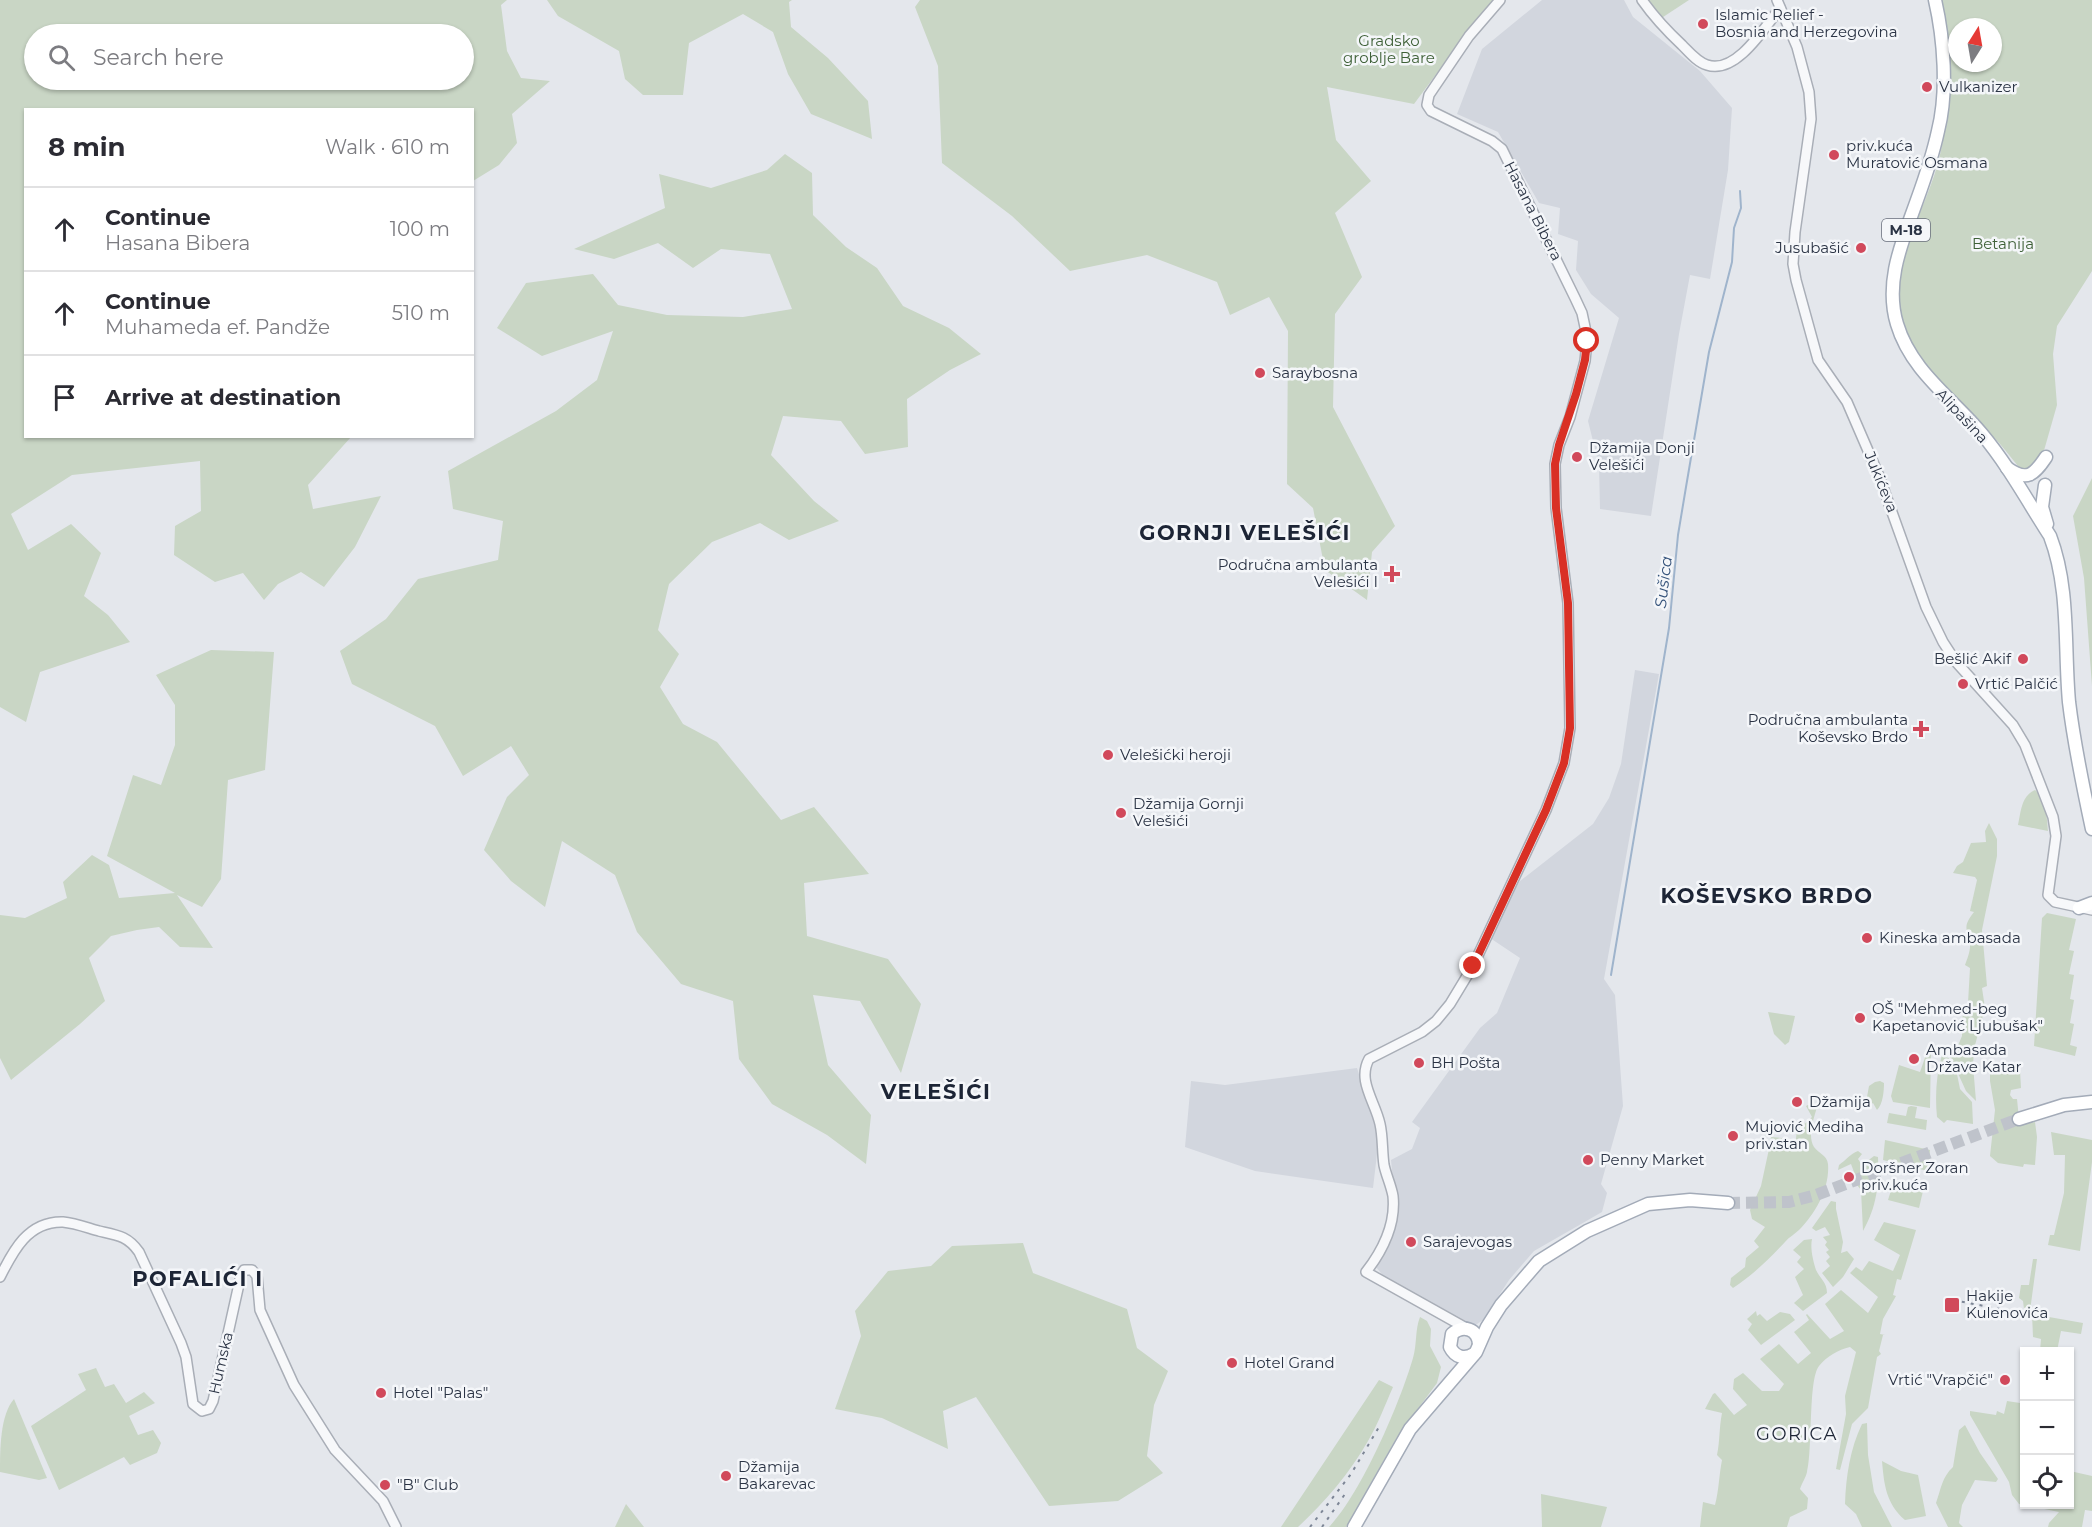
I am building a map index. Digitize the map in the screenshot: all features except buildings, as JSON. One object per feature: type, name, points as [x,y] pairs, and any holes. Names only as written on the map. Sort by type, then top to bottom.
[{"type":"main road","name":"Alipašina","points":[[1935,0],[1942,38],[1942,115],[1930,161],[1893,273],[1893,306],[1896,323],[1914,361],[1982,434],[2005,466],[2050,536],[2057,554],[2061,575],[2070,703],[2092,830]]},
{"type":"main road","points":[[2005,466],[2020,476],[2028,476],[2037,470],[2046,457]]},
{"type":"main road","points":[[2045,485],[2042,507],[2050,536]]},
{"type":"main road","points":[[2086,909],[2092,903]]},
{"type":"main road","points":[[2019,1119],[2064,1106],[2092,1102]]},
{"type":"main road","points":[[1354,1527],[1410,1429],[1477,1349],[1490,1321],[1516,1286],[1539,1261],[1587,1231],[1648,1204],[1690,1200],[1728,1203]]},
{"type":"main road","points":[[1450,1380],[1456,1366],[1455,1354],[1449,1343],[1452,1334],[1460,1329],[1483,1326],[1490,1321]]},
{"type":"main road","points":[[1469,1329],[1477,1336],[1477,1349]]},
{"type":"main road","points":[[1455,1354],[1467,1357],[1477,1349]]},
{"type":"street","name":"Hasana Bibera","points":[[1445,1317],[1366,1272],[1387,1237],[1393,1219],[1393,1206],[1384,1166],[1380,1124],[1363,1075],[1369,1059],[1422,1032],[1436,1021],[1450,1004],[1473,966],[1546,810],[1564,763],[1570,728],[1570,667],[1568,603],[1556,508],[1555,464],[1585,360],[1587,341],[1582,313],[1547,236],[1502,149],[1492,141],[1431,111],[1427,105],[1429,95],[1462,46],[1500,0]]},
{"type":"street","points":[[1642,0],[1657,21],[1698,60],[1708,66],[1720,66],[1741,56],[1749,49],[1778,4]]},
{"type":"street","name":"Jukićeva","points":[[1778,4],[1797,47],[1809,92],[1811,119],[1795,232],[1793,264],[1818,360],[1852,413],[1879,476],[1926,607],[1943,642],[1956,662],[2013,725],[2025,745],[2053,817],[2056,836],[2048,895],[2055,902],[2086,909]]},
{"type":"street","name":"Humska","points":[[0,1277],[14,1249],[25,1236],[46,1225],[62,1222],[120,1236],[130,1241],[139,1252],[181,1343],[186,1357],[193,1404],[202,1412],[209,1409],[213,1401],[241,1275],[244,1270],[252,1270],[257,1279],[260,1310],[294,1385],[335,1450],[383,1501],[396,1527]]},
{"type":"street","points":[[1445,1317],[1469,1329]]},
{"type":"street","points":[[1445,1317],[1452,1334]]},
{"type":"shaded area","points":[[1542,0],[1624,0],[1633,17],[1700,71],[1732,108],[1728,170],[1710,279],[1690,275],[1651,516],[1600,509],[1599,465],[1588,421],[1619,318],[1591,294],[1576,270],[1578,241],[1558,234],[1560,208],[1539,203],[1498,132],[1457,114],[1482,49]]},
{"type":"shaded area","points":[[1635,670],[1659,674],[1604,979],[1615,995],[1623,1106],[1601,1184],[1607,1193],[1602,1212],[1534,1251],[1509,1280],[1483,1320],[1474,1326],[1468,1325],[1385,1278],[1376,1267],[1391,1239],[1398,1204],[1394,1192],[1391,1160],[1412,1149],[1420,1128],[1412,1122],[1480,1028],[1497,1013],[1520,958],[1490,938],[1520,881],[1593,824],[1609,798],[1621,764]]},
{"type":"shaded area","points":[[1357,1068],[1379,1137],[1373,1188],[1255,1171],[1185,1147],[1191,1081],[1225,1085]]},
{"type":"green space","points":[[0,0],[507,0],[501,5],[507,51],[521,78],[550,81],[512,114],[517,143],[499,165],[474,180],[474,108],[24,108],[24,438],[350,438],[308,485],[313,509],[381,496],[355,547],[324,587],[301,572],[278,584],[264,600],[243,573],[215,582],[174,555],[175,526],[201,511],[200,461],[72,475],[11,514],[28,550],[71,524],[101,553],[84,596],[108,615],[130,642],[40,672],[26,722],[0,707]]},
{"type":"green space","points":[[547,0],[792,0],[789,2],[791,27],[828,58],[868,101],[872,139],[811,114],[788,74],[773,32],[743,14],[689,43],[683,95],[643,95],[625,79],[619,51],[558,16]]},
{"type":"green space","name":"Gradsko groblje Bare","points":[[920,0],[1495,0],[1480,15],[1414,104],[1327,87],[1336,140],[1371,181],[1335,213],[1362,277],[1335,314],[1333,407],[1395,526],[1372,552],[1367,600],[1325,570],[1313,508],[1287,484],[1288,331],[1269,297],[1230,315],[1217,282],[1147,255],[1070,271],[1012,216],[942,163],[938,66],[915,7]]},
{"type":"green space","points":[[1646,0],[1689,0],[1657,21]]},
{"type":"green space","name":"Betanija","points":[[1942,0],[2092,0],[2092,271],[2057,326],[2053,354],[2057,405],[2041,461],[2023,472],[2000,444],[1931,375],[1919,359],[1902,325],[1898,304],[1898,284],[1902,263],[1932,183],[1943,143],[1949,72],[2002,72],[2002,18],[1948,18],[1948,41]]},
{"type":"green space","points":[[785,154],[812,173],[813,215],[846,247],[877,268],[903,306],[949,328],[981,354],[950,370],[907,399],[908,447],[865,454],[841,421],[783,416],[771,455],[814,501],[839,521],[789,540],[760,523],[712,542],[669,584],[658,630],[679,654],[660,687],[683,724],[717,742],[781,820],[814,807],[869,874],[804,883],[807,936],[888,959],[921,1004],[901,1073],[860,1001],[813,995],[828,1065],[871,1115],[866,1164],[827,1135],[772,1104],[739,1059],[733,1001],[681,984],[637,932],[615,875],[562,841],[545,907],[511,881],[484,850],[507,797],[529,775],[511,746],[463,776],[435,726],[352,684],[340,651],[386,619],[418,579],[498,560],[503,521],[453,509],[448,471],[556,411],[597,380],[613,331],[542,356],[497,328],[526,283],[593,274],[618,305],[667,315],[743,317],[792,309],[770,254],[721,249],[693,268],[658,243],[614,259],[574,249],[665,208],[659,174],[711,188],[767,170]]},
{"type":"green space","points":[[2092,478],[2092,686],[2084,578],[2073,516]]},
{"type":"green space","points":[[211,650],[274,652],[265,770],[228,780],[221,879],[202,907],[177,895],[213,948],[180,947],[159,927],[111,936],[89,958],[105,1001],[11,1080],[0,1058],[0,915],[25,918],[67,898],[63,882],[92,855],[109,865],[119,898],[175,893],[107,856],[133,775],[161,785],[175,745],[175,705],[156,675]]},
{"type":"green space","points":[[2035,790],[2044,803],[2048,831],[2018,825],[2024,800]]},
{"type":"green space","points":[[1989,823],[1997,839],[1997,856],[1982,930],[1987,986],[1982,988],[1985,1008],[1974,1049],[1976,1101],[1966,1091],[1956,1069],[1960,1089],[1972,1102],[1973,1124],[1947,1120],[1944,1123],[1937,1117],[1937,1078],[1942,1055],[1954,1061],[1944,1052],[1942,1046],[1957,1048],[1962,1036],[1962,1018],[1968,1003],[1970,968],[1965,965],[1970,946],[1967,925],[1974,912],[1970,911],[1977,880],[1975,877],[1953,873],[1963,862],[1971,843],[1986,842],[1985,831]]},
{"type":"green space","points":[[2047,913],[2076,919],[2069,950],[2074,951],[2069,974],[2074,975],[2070,999],[2074,1000],[2070,1023],[2074,1024],[2070,1045],[2077,1047],[2075,1056],[2034,1046],[2042,918]]},
{"type":"green space","points":[[1768,1012],[1795,1016],[1789,1042],[1785,1045],[1774,1034]]},
{"type":"green space","points":[[1928,1049],[1931,1051],[1930,1108],[1893,1102],[1891,1096],[1899,1065],[1920,1072]]},
{"type":"green space","points":[[1990,1064],[2020,1070],[2021,1088],[2011,1090],[2010,1095],[2013,1099],[2017,1099],[2019,1119],[2025,1124],[2035,1122],[2037,1137],[2035,1165],[2024,1164],[2023,1167],[1998,1163],[1990,1156],[1995,1110],[1990,1081]]},
{"type":"green space","points":[[1880,1081],[1884,1083],[1881,1104],[1877,1110],[1873,1103],[1865,1108],[1869,1086]]},
{"type":"green space","points":[[1806,1106],[1817,1107],[1812,1127],[1812,1143],[1828,1164],[1824,1191],[1811,1216],[1799,1230],[1767,1261],[1733,1288],[1730,1285],[1731,1278],[1745,1267],[1746,1258],[1759,1247],[1754,1241],[1765,1227],[1752,1219],[1750,1210],[1761,1186],[1772,1143],[1770,1142],[1771,1137],[1782,1138],[1782,1144],[1795,1145],[1797,1131],[1812,1117]]},
{"type":"green space","points":[[1908,1107],[1917,1107],[1915,1118],[1927,1120],[1926,1130],[1887,1123],[1889,1113],[1906,1116]]},
{"type":"green space","points":[[2051,1132],[2092,1140],[2092,1162],[2080,1251],[2048,1245],[2050,1235],[2054,1235],[2064,1193],[2065,1155],[2054,1155]]},
{"type":"green space","points":[[1885,1140],[1930,1150],[1928,1171],[1883,1160]]},
{"type":"green space","points":[[1858,1151],[1862,1154],[1858,1159],[1862,1165],[1874,1156],[1878,1157],[1876,1195],[1863,1231],[1861,1190],[1849,1175],[1854,1172],[1851,1164],[1838,1170],[1839,1165]]},
{"type":"green space","points":[[1893,1184],[1923,1191],[1919,1208],[1888,1200]]},
{"type":"green space","points":[[1831,1201],[1836,1202],[1843,1242],[1841,1253],[1847,1251],[1854,1259],[1843,1277],[1833,1287],[1822,1273],[1830,1266],[1826,1261],[1830,1257],[1826,1252],[1829,1250],[1823,1237],[1830,1235],[1825,1227],[1816,1231],[1812,1228]]},
{"type":"green space","points":[[1884,1222],[1916,1230],[1901,1280],[1897,1279],[1893,1295],[1896,1296],[1883,1319],[1880,1334],[1885,1335],[1883,1335],[1879,1351],[1881,1354],[1877,1357],[1868,1408],[1852,1424],[1840,1470],[1836,1469],[1846,1414],[1845,1396],[1856,1352],[1850,1347],[1829,1356],[1819,1366],[1813,1385],[1809,1461],[1800,1489],[1808,1498],[1807,1509],[1790,1517],[1787,1527],[1700,1527],[1703,1502],[1715,1505],[1722,1460],[1717,1455],[1722,1413],[1705,1409],[1713,1394],[1715,1393],[1734,1415],[1747,1405],[1733,1389],[1734,1379],[1743,1373],[1762,1391],[1779,1391],[1784,1384],[1760,1359],[1779,1344],[1798,1364],[1811,1353],[1794,1332],[1809,1320],[1807,1314],[1830,1339],[1844,1331],[1825,1304],[1841,1290],[1868,1313],[1878,1297],[1850,1273],[1856,1267],[1862,1271],[1869,1261],[1893,1271],[1900,1255],[1874,1240]]},
{"type":"green space","points":[[1812,1239],[1815,1266],[1826,1286],[1827,1293],[1803,1311],[1794,1303],[1803,1295],[1795,1277],[1804,1269],[1797,1262],[1801,1257],[1793,1250],[1804,1240]]},
{"type":"green space","points":[[1023,1243],[1033,1273],[1127,1309],[1137,1348],[1168,1371],[1154,1405],[1147,1456],[1163,1473],[1118,1501],[1049,1506],[976,1397],[943,1411],[948,1449],[882,1418],[835,1409],[861,1336],[855,1311],[888,1271],[931,1266],[952,1246]]},
{"type":"green space","points":[[2033,1259],[2037,1259],[2030,1311],[2024,1309],[2023,1301],[2019,1298],[2021,1285],[2029,1285]]},
{"type":"green space","points":[[1756,1311],[1757,1316],[1760,1314],[1767,1321],[1780,1312],[1790,1314],[1795,1320],[1761,1345],[1748,1330],[1752,1324],[1747,1319]]},
{"type":"green space","points":[[2032,1314],[2083,1323],[2081,1334],[2061,1331],[2058,1347],[2040,1347],[2041,1339],[2033,1337]]},
{"type":"green space","points":[[1420,1317],[1427,1321],[1431,1329],[1430,1346],[1441,1367],[1437,1383],[1397,1437],[1346,1527],[1329,1527],[1354,1493],[1389,1423],[1413,1358]]},
{"type":"green space","points":[[96,1368],[105,1387],[114,1384],[126,1403],[144,1392],[155,1403],[129,1416],[138,1435],[153,1430],[161,1443],[157,1453],[130,1465],[124,1457],[59,1490],[31,1426],[86,1390],[78,1374]]},
{"type":"green space","points":[[1379,1380],[1393,1387],[1375,1428],[1353,1465],[1318,1508],[1298,1527],[1281,1527]]},
{"type":"green space","points":[[14,1399],[47,1478],[39,1480],[0,1472],[3,1423]]},
{"type":"green space","points":[[2007,1401],[2020,1403],[2020,1504],[2012,1495],[2009,1482],[1970,1415],[1970,1411],[1996,1415],[1997,1411],[2004,1414]]},
{"type":"green space","points":[[1867,1423],[1868,1455],[1874,1492],[1892,1527],[1862,1527],[1856,1514],[1845,1504],[1852,1453],[1862,1424]]},
{"type":"green space","points":[[1965,1425],[1980,1453],[1998,1479],[1996,1482],[1975,1480],[1962,1505],[1959,1523],[1963,1527],[1948,1527],[1936,1503],[1944,1479],[1953,1467],[1959,1430]]},
{"type":"green space","points":[[1882,1461],[1901,1471],[1918,1475],[1926,1516],[1905,1520],[1899,1514],[1887,1493]]},
{"type":"green space","points":[[2074,1472],[2092,1476],[2092,1511],[2085,1510],[2082,1527],[2048,1527],[2059,1512],[2044,1509],[2074,1509]]},
{"type":"green space","points":[[1541,1494],[1607,1507],[1601,1527],[1542,1527]]},
{"type":"green space","points":[[626,1504],[644,1527],[615,1527]]},
{"type":"waterway","name":"Sušica","points":[[1611,975],[1669,628],[1678,535],[1709,352],[1732,262],[1734,228],[1741,208],[1740,191]]},
{"type":"tunnel","points":[[1728,1203],[1789,1202],[1816,1195],[2019,1119]]},
{"type":"railway","points":[[1953,1300],[2005,1310]]},
{"type":"railway","points":[[1310,1527],[1351,1474],[1379,1427]]},
{"type":"railway","points":[[1322,1527],[1345,1494]]},
{"type":"place","name":"Islamic Relief - Bosnia and Herzegovina","points":[[1703,24]]},
{"type":"place","name":"Vulkanizer","points":[[1927,87]]},
{"type":"place","name":"priv.kuća Muratović Osmana","points":[[1834,155]]},
{"type":"place","name":"Jusubašić","points":[[1861,248]]},
{"type":"place","name":"Saraybosna","points":[[1260,373]]},
{"type":"place","name":"Džamija Donji Velešići","points":[[1577,457]]},
{"type":"place","name":"Područna ambulanta Velešići I","points":[[1392,574]]},
{"type":"place","name":"Bešlić Akif","points":[[2023,659]]},
{"type":"place","name":"Vrtić Palčić","points":[[1963,684]]},
{"type":"place","name":"Područna ambulanta Koševsko Brdo","points":[[1921,729]]},
{"type":"place","name":"Velešićki heroji","points":[[1108,755]]},
{"type":"place","name":"Džamija Gornji Velešići","points":[[1121,813]]},
{"type":"place","name":"Kineska ambasada","points":[[1867,938]]},
{"type":"place","name":"OŠ \"Mehmed-beg Kapetanović Ljubušak\"","points":[[1860,1018]]},
{"type":"place","name":"Ambasada Države Katar","points":[[1914,1059]]},
{"type":"place","name":"BH Pošta","points":[[1419,1063]]},
{"type":"place","name":"Džamija","points":[[1797,1102]]},
{"type":"place","name":"Mujović Mediha priv.stan","points":[[1733,1136]]},
{"type":"place","name":"Penny Market","points":[[1588,1160]]},
{"type":"place","name":"Doršner Zoran priv.kuća","points":[[1849,1177]]},
{"type":"place","name":"Sarajevogas","points":[[1411,1242]]},
{"type":"place","name":"Hakije Kulenovića","points":[[1952,1305]]},
{"type":"place","name":"Hotel Grand","points":[[1232,1363]]},
{"type":"place","name":"Vrtić \"Vrapčić\"","points":[[2005,1380]]},
{"type":"place","name":"Hotel \"Palas\"","points":[[381,1393]]},
{"type":"place","name":"Džamija Bakarevac","points":[[726,1476]]},
{"type":"place","name":"\"B\" Club","points":[[385,1485]]},
{"type":"district","name":"GORNJI VELEŠIĆI","points":[[1245,533]]},
{"type":"district","name":"KOŠEVSKO BRDO","points":[[1767,896]]},
{"type":"district","name":"VELEŠIĆI","points":[[936,1092]]},
{"type":"district","name":"POFALIĆI I","points":[[198,1279]]},
{"type":"district","name":"GORICA","points":[[1797,1434]]},
{"type":"route","points":[[1473,966],[1546,810],[1564,763],[1570,728],[1570,667],[1568,603],[1556,508],[1555,464],[1585,360],[1587,341]]}]
